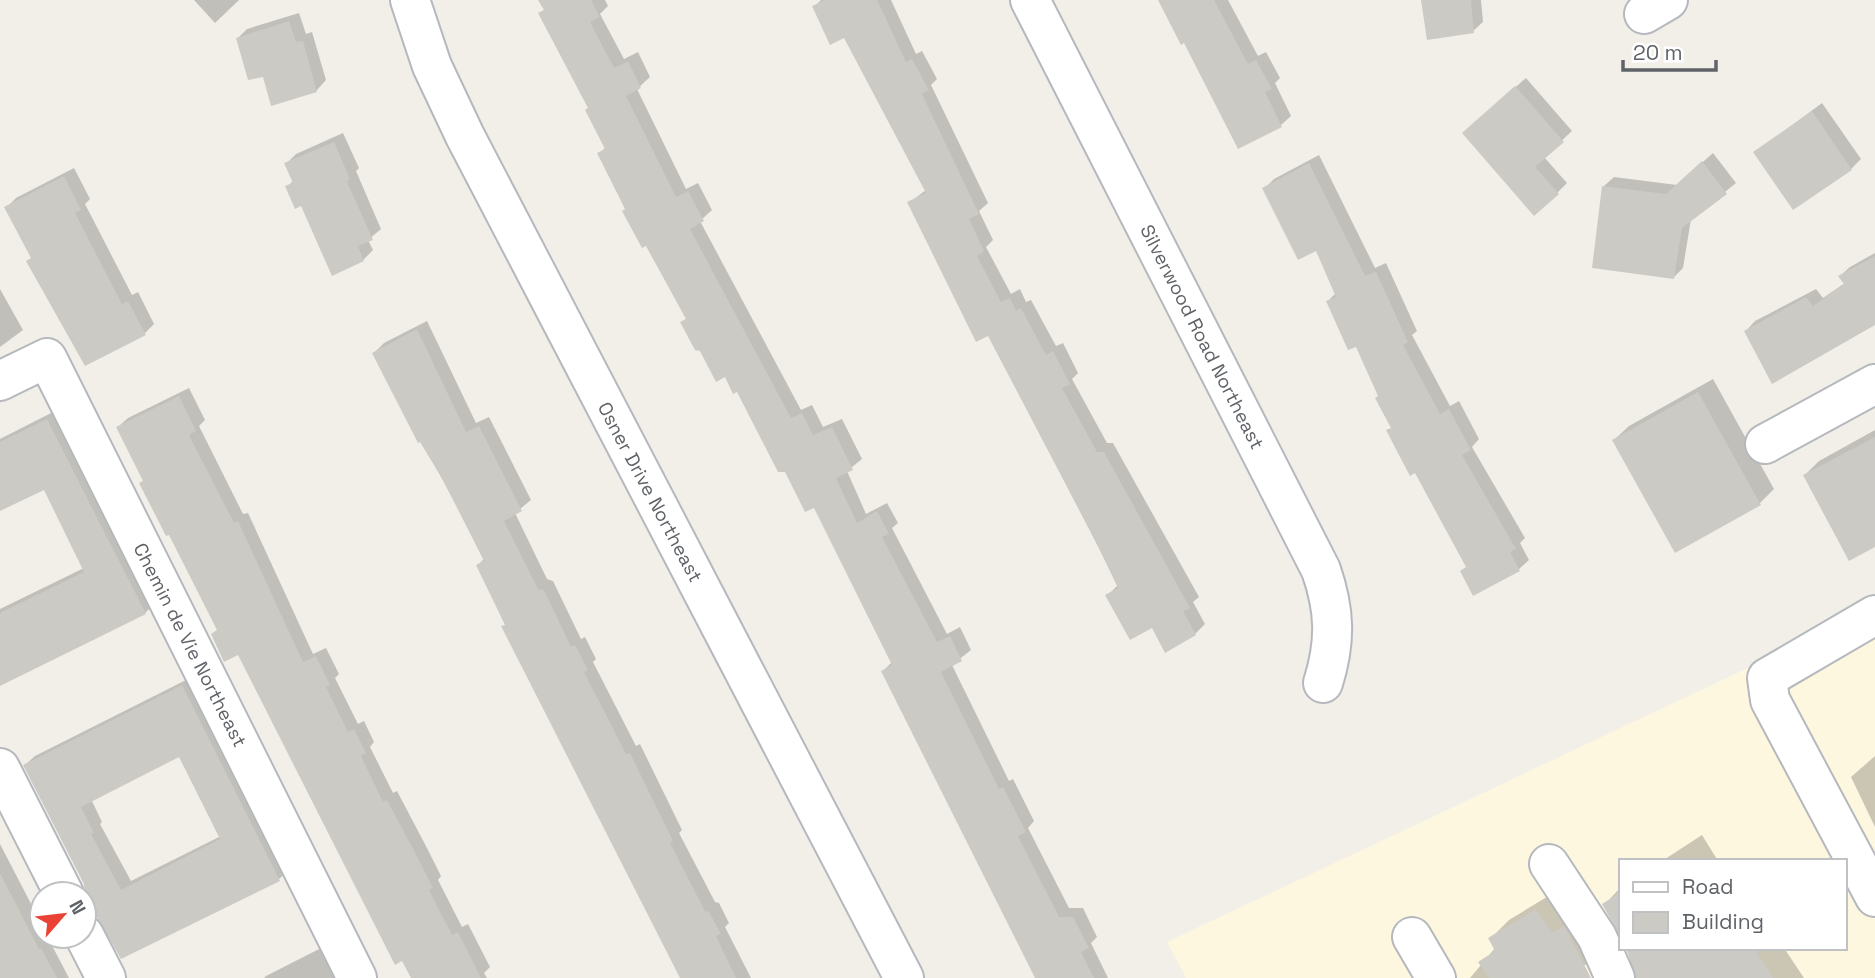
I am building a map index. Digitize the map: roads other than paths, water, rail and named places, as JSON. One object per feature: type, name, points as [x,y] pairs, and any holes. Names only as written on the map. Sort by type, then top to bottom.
[{"type":"street","name":"Osner Drive Northeast","points":[[410,0],[432,66],[465,136],[904,978]]},
{"type":"street","name":"Silverwood Road Northeast","points":[[1030,0],[1321,570],[1331,599],[1334,630],[1332,656],[1323,683]]},
{"type":"street","name":"Chemin de Vie Northeast","points":[[0,381],[47,358],[357,978]]},
{"type":"street","points":[[1765,444],[1875,384]]},
{"type":"street","points":[[1875,615],[1767,678],[1770,700],[1875,897]]},
{"type":"street","points":[[0,768],[57,880]]},
{"type":"street","points":[[1549,864],[1597,937],[1615,978]]},
{"type":"street","points":[[1412,937],[1436,978]]},
{"type":"street","points":[[92,950],[106,978]]}]
